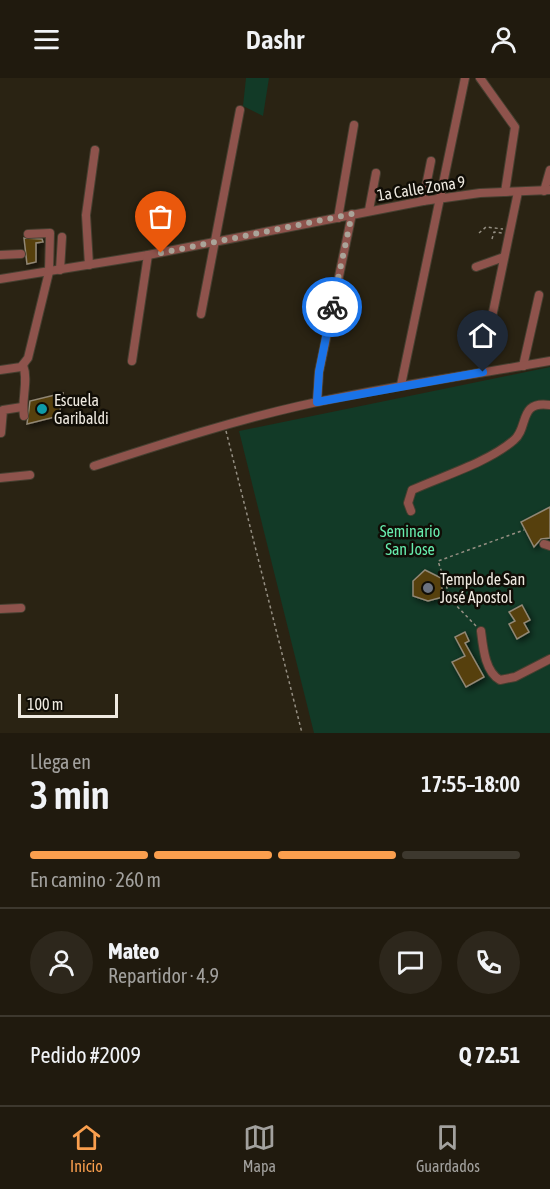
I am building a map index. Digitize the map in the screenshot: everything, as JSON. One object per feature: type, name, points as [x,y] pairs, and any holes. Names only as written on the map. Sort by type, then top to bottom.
[{"type":"street","points":[[401,385],[465,78]]},
{"type":"street","points":[[480,78],[515,127],[505,192]]},
{"type":"street","points":[[201,314],[240,110]]},
{"type":"street","points":[[338,218],[354,124]]},
{"type":"street","points":[[89,265],[86,215],[95,150]]},
{"type":"street","points":[[423,201],[431,161]]},
{"type":"street","points":[[547,190],[550,170]]},
{"type":"street","points":[[369,210],[376,173]]},
{"type":"street","name":"1a Calle Zona 9","points":[[0,279],[148,255],[369,210],[440,198],[547,190]]},
{"type":"street","points":[[483,360],[518,192]]},
{"type":"street","points":[[317,402],[322,356],[352,214]]},
{"type":"street","points":[[24,416],[22,407],[25,373],[23,365],[30,353],[49,272],[50,233],[28,234]]},
{"type":"street","points":[[60,270],[62,237]]},
{"type":"street","points":[[0,255],[21,254]]},
{"type":"street","points":[[132,361],[148,255]]},
{"type":"street","points":[[476,267],[504,257]]},
{"type":"street","points":[[523,366],[539,295]]},
{"type":"street","points":[[94,466],[224,425],[317,402],[401,385],[550,361]]},
{"type":"street","points":[[0,370],[23,365]]},
{"type":"street","points":[[411,511],[408,503],[412,490],[493,453],[516,439],[521,424],[531,408],[550,405]]},
{"type":"street","points":[[1,433],[3,410],[22,407]]},
{"type":"street","points":[[0,478],[30,475]]},
{"type":"street","points":[[0,609],[21,608]]},
{"type":"street","points":[[481,631],[491,671],[500,680],[515,677],[550,659]]},
{"type":"path","points":[[479,233],[486,227],[509,231]]},
{"type":"path","points":[[492,239],[494,232]]},
{"type":"path","points":[[224,425],[302,733]]},
{"type":"path","points":[[481,631],[451,600],[438,561],[524,530]]},
{"type":"green space","points":[[246,78],[269,78],[263,116],[243,106]]},
{"type":"green space","name":"Seminario San Jose","points":[[550,367],[550,733],[314,733],[239,431]]},
{"type":"building","points":[[24,238],[42,239],[43,242],[36,243],[36,262],[27,264]]},
{"type":"building","name":"Escuela Garibaldi","points":[[63,393],[59,416],[27,424],[30,401]]},
{"type":"building","points":[[550,507],[550,538],[541,539],[534,547],[521,522]]},
{"type":"building","name":"Templo de San José Apostol","points":[[425,570],[441,578],[443,597],[428,601],[413,596],[413,581]]},
{"type":"building","points":[[522,605],[530,620],[524,623],[529,632],[517,639],[509,624],[515,621],[509,612]]},
{"type":"building","points":[[465,632],[469,641],[465,643],[484,677],[466,687],[452,662],[465,656],[455,637]]},
{"type":"way so far","points":[[161,253],[352,214],[332,307]]},
{"type":"place","name":"Escuela Garibaldi","points":[[42,409]]},
{"type":"place","name":"Templo de San José Apostol","points":[[428,588]]},
{"type":"route","points":[[332,307],[319,372],[317,402],[483,372]]}]
